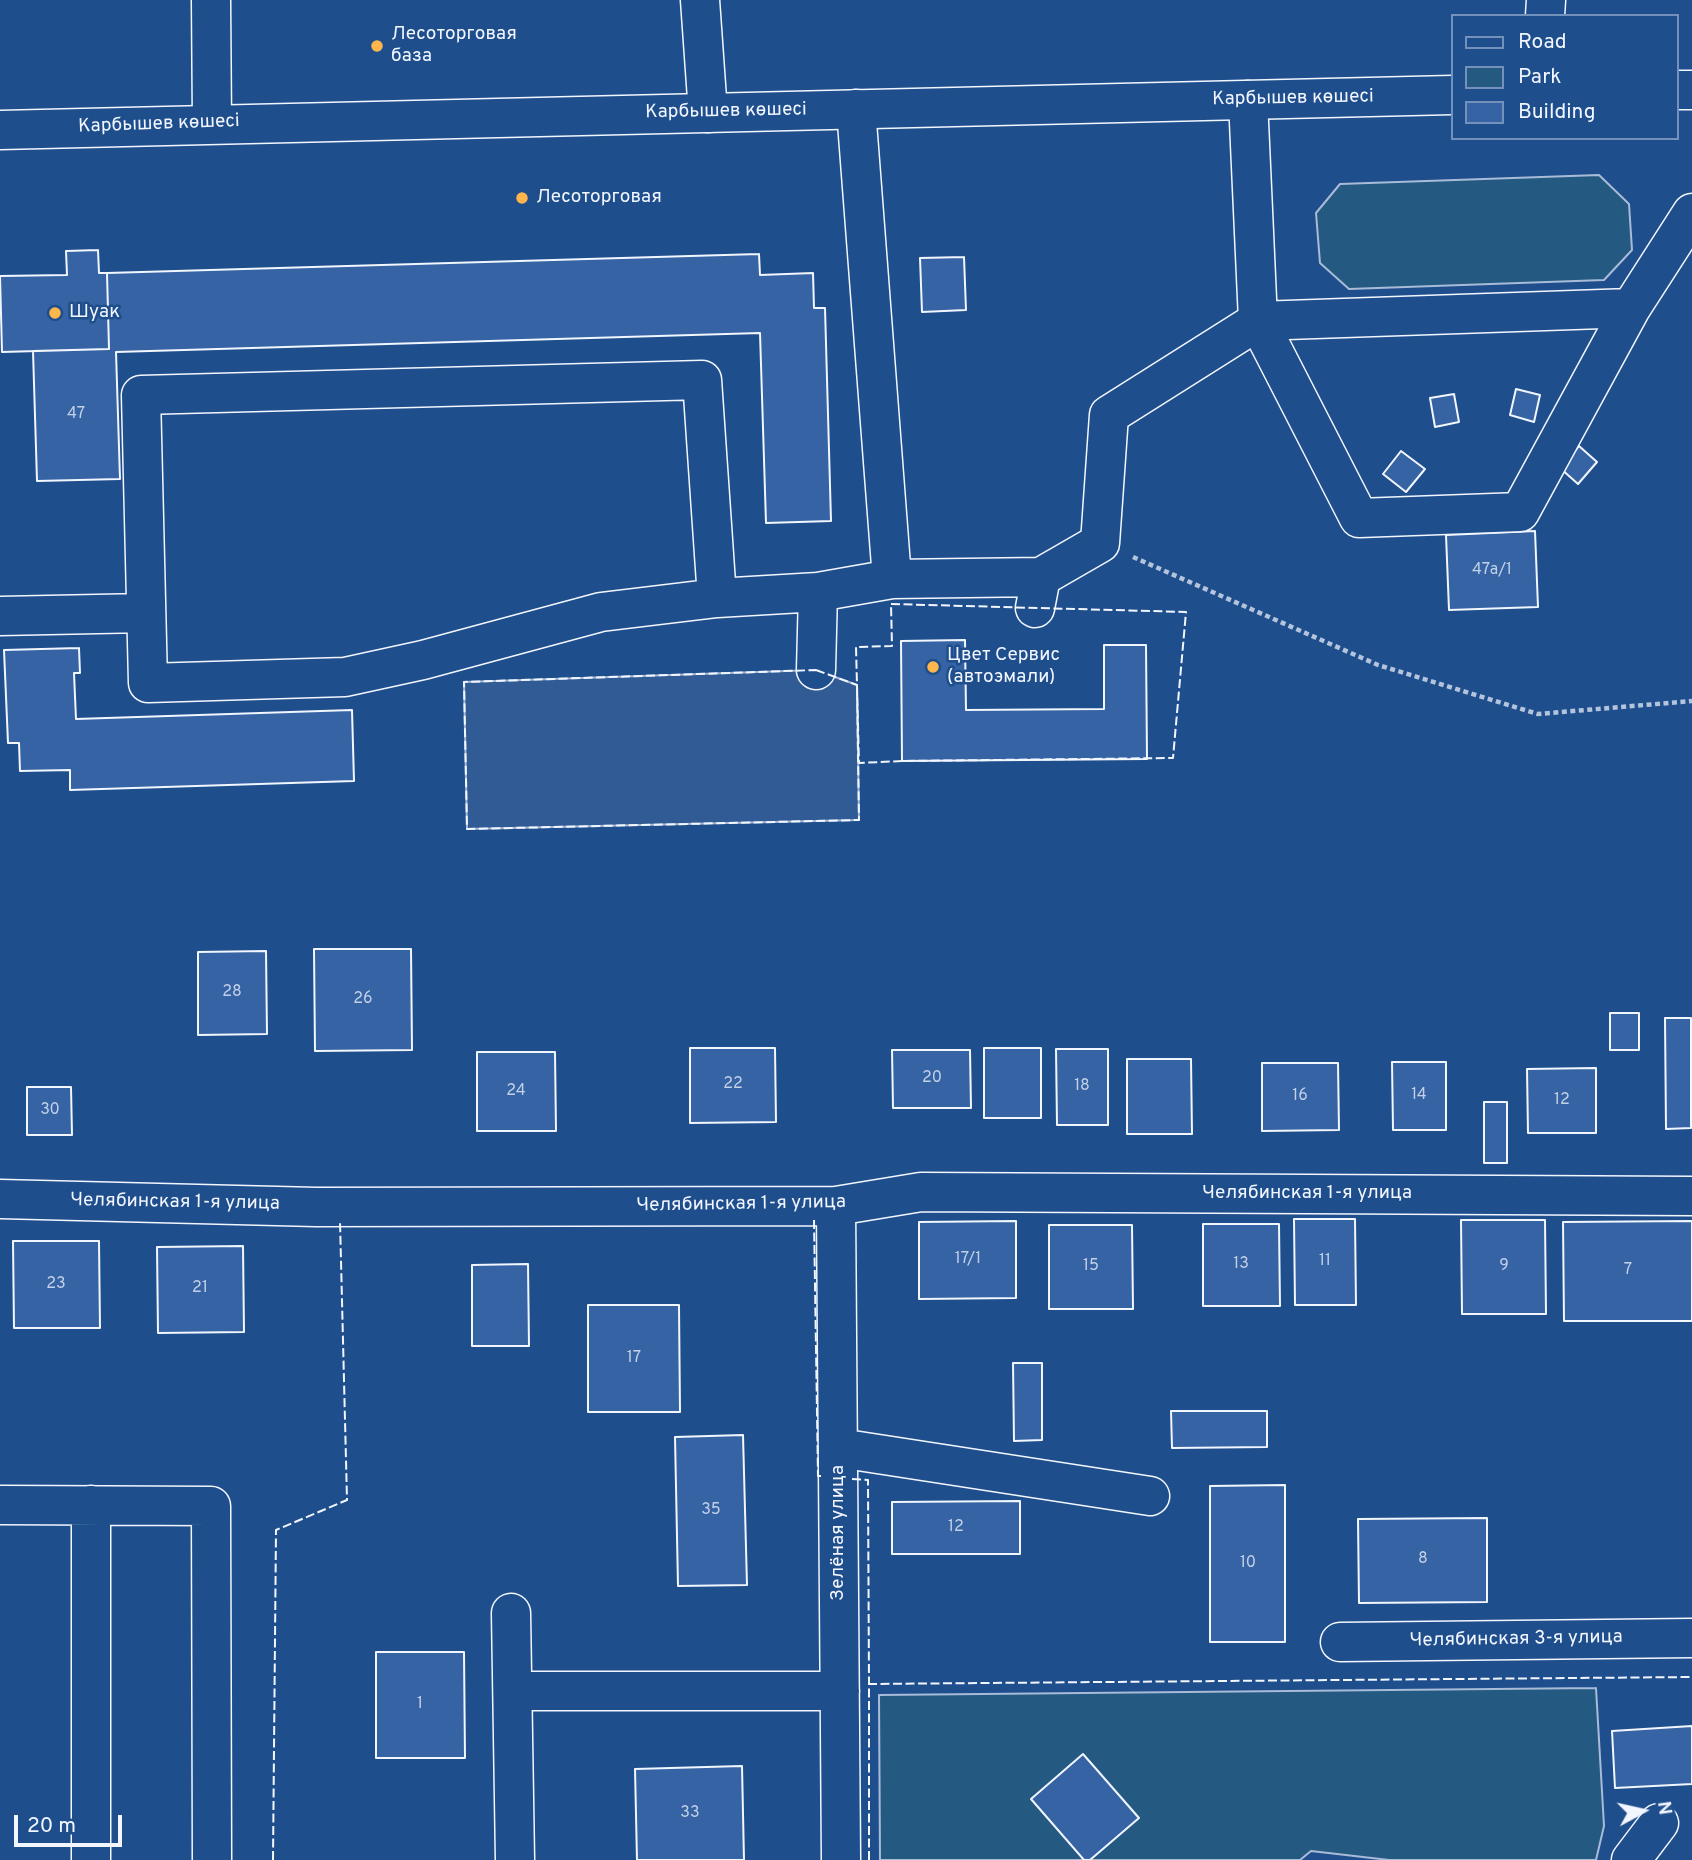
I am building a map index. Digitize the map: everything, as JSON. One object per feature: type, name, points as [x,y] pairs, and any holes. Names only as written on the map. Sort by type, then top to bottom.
[{"type":"street","points":[[211,0],[212,124]]},
{"type":"street","points":[[700,0],[708,113]]},
{"type":"street","name":"Карбышев көшесі","points":[[0,130],[1450,95]]},
{"type":"street","points":[[1248,100],[1258,321],[1359,518],[1520,512],[1631,308],[1692,213]]},
{"type":"street","points":[[856,109],[892,579]]},
{"type":"street","points":[[717,598],[702,380],[141,395],[148,683],[345,677],[423,660],[601,612],[717,598],[818,592],[892,579],[1038,593],[1100,543],[1109,415],[1258,321],[1631,308]]},
{"type":"street","points":[[816,670],[818,592]]},
{"type":"street","points":[[0,616],[146,613]]},
{"type":"street","name":"Челябинская 1-я улица","points":[[0,1199],[316,1207],[836,1206],[921,1192],[1692,1196]]},
{"type":"street","name":"Зелёная улица","points":[[836,1206],[841,1860]]},
{"type":"street","points":[[839,1448],[1150,1496]]},
{"type":"street","points":[[0,1505],[211,1506],[212,1860]]},
{"type":"street","points":[[90,1506],[91,1860]]},
{"type":"street","points":[[511,1613],[515,1860]]},
{"type":"street","name":"Челябинская 3-я улица","points":[[1340,1642],[1692,1638]]},
{"type":"street","points":[[513,1690],[840,1691]]},
{"type":"street","points":[[1631,1860],[1659,1823]]},
{"type":"path","points":[[1100,543],[1378,665],[1538,714],[1692,701]]},
{"type":"green space","points":[[1599,175],[1629,204],[1632,250],[1604,280],[1349,289],[1320,263],[1316,213],[1340,184]]},
{"type":"green space","points":[[1596,1688],[1604,1826],[1596,1860],[1389,1860],[1311,1851],[1300,1860],[880,1860],[879,1695]]},
{"type":"shaded area","points":[[816,670],[857,685],[859,820],[467,829],[464,682]]},
{"type":"building","name":"Шуак","points":[[98,250],[99,273],[107,273],[109,349],[2,352],[0,276],[67,275],[66,251]]},
{"type":"building","points":[[759,254],[760,275],[813,273],[814,308],[825,308],[831,521],[766,523],[760,333],[116,352],[120,479],[37,481],[33,351],[109,349],[107,273]]},
{"type":"building","points":[[964,257],[966,310],[922,312],[920,258]]},
{"type":"building","points":[[1516,389],[1540,395],[1534,422],[1510,415]]},
{"type":"building","points":[[1454,394],[1459,422],[1435,427],[1430,398]]},
{"type":"building","points":[[1579,446],[1597,462],[1578,484],[1560,468]]},
{"type":"building","points":[[1401,451],[1425,469],[1406,492],[1383,474]]},
{"type":"building","points":[[1535,531],[1538,607],[1449,610],[1446,535]]},
{"type":"building","points":[[965,640],[966,710],[1104,709],[1104,645],[1146,645],[1147,759],[902,761],[901,641]]},
{"type":"building","points":[[79,648],[80,673],[74,673],[76,719],[352,710],[354,781],[70,790],[70,770],[20,771],[19,743],[8,743],[4,650]]},
{"type":"building","points":[[314,949],[411,949],[412,1050],[315,1051]]},
{"type":"building","points":[[266,951],[267,1034],[198,1035],[198,952]]},
{"type":"building","points":[[1610,1013],[1639,1013],[1639,1050],[1610,1050]]},
{"type":"building","points":[[1665,1018],[1691,1018],[1691,1128],[1666,1129]]},
{"type":"building","points":[[690,1048],[775,1048],[776,1122],[690,1123]]},
{"type":"building","points":[[984,1048],[1041,1048],[1041,1118],[984,1118]]},
{"type":"building","points":[[1056,1049],[1108,1049],[1108,1125],[1057,1125]]},
{"type":"building","points":[[892,1050],[970,1050],[971,1108],[893,1108]]},
{"type":"building","points":[[477,1052],[555,1052],[556,1131],[477,1131]]},
{"type":"building","points":[[1127,1059],[1191,1059],[1192,1134],[1127,1134]]},
{"type":"building","points":[[1392,1062],[1446,1062],[1446,1130],[1393,1130]]},
{"type":"building","points":[[1262,1063],[1338,1063],[1339,1130],[1262,1131]]},
{"type":"building","points":[[1596,1068],[1596,1133],[1528,1133],[1527,1069]]},
{"type":"building","points":[[27,1087],[71,1087],[72,1135],[27,1135]]},
{"type":"building","points":[[1484,1102],[1507,1102],[1507,1163],[1484,1163]]},
{"type":"building","points":[[1294,1219],[1355,1219],[1356,1305],[1295,1305]]},
{"type":"building","points":[[1461,1220],[1545,1220],[1546,1314],[1462,1314]]},
{"type":"building","points":[[1016,1221],[1016,1298],[919,1299],[919,1222]]},
{"type":"building","points":[[1692,1221],[1692,1321],[1564,1321],[1563,1222]]},
{"type":"building","points":[[1203,1224],[1279,1224],[1280,1306],[1203,1306]]},
{"type":"building","points":[[1049,1225],[1132,1225],[1133,1309],[1049,1309]]},
{"type":"building","points":[[13,1241],[99,1241],[100,1328],[14,1328]]},
{"type":"building","points":[[243,1246],[244,1332],[158,1333],[157,1247]]},
{"type":"building","points":[[528,1264],[529,1346],[472,1346],[472,1265]]},
{"type":"building","points":[[588,1305],[679,1305],[680,1412],[588,1412]]},
{"type":"building","points":[[1013,1363],[1042,1363],[1042,1440],[1014,1441]]},
{"type":"building","points":[[1171,1411],[1267,1411],[1267,1447],[1172,1448]]},
{"type":"building","points":[[743,1435],[747,1585],[678,1586],[675,1437]]},
{"type":"building","points":[[1285,1485],[1285,1642],[1210,1642],[1210,1486]]},
{"type":"building","points":[[1020,1501],[1020,1554],[892,1554],[892,1502]]},
{"type":"building","points":[[1487,1518],[1487,1602],[1359,1603],[1358,1519]]},
{"type":"building","points":[[376,1652],[464,1652],[465,1758],[376,1758]]},
{"type":"building","points":[[1692,1726],[1692,1784],[1615,1788],[1612,1731]]},
{"type":"building","points":[[1083,1754],[1139,1818],[1090,1860],[1084,1860],[1031,1799]]},
{"type":"building","points":[[742,1766],[744,1860],[637,1860],[635,1769]]},
{"type":"fence","points":[[891,604],[1186,612],[1173,758],[859,763],[856,647],[892,646],[891,604]]},
{"type":"fence","points":[[816,670],[857,685],[859,820],[467,829],[464,682],[816,670]]},
{"type":"fence","points":[[814,1220],[818,1476],[824,1476]]},
{"type":"fence","points":[[273,1860],[276,1530],[347,1500],[340,1221]]},
{"type":"fence","points":[[852,1479],[868,1480],[869,1684]]},
{"type":"fence","points":[[869,1860],[869,1684],[1692,1677]]},
{"type":"place","name":"Лесоторговая база","points":[[377,46]]},
{"type":"place","name":"Лесоторговая","points":[[522,198]]},
{"type":"place","name":"Шуак","points":[[55,313]]},
{"type":"place","name":"Цвет Сервис (автоэмали)","points":[[933,667]]}]
